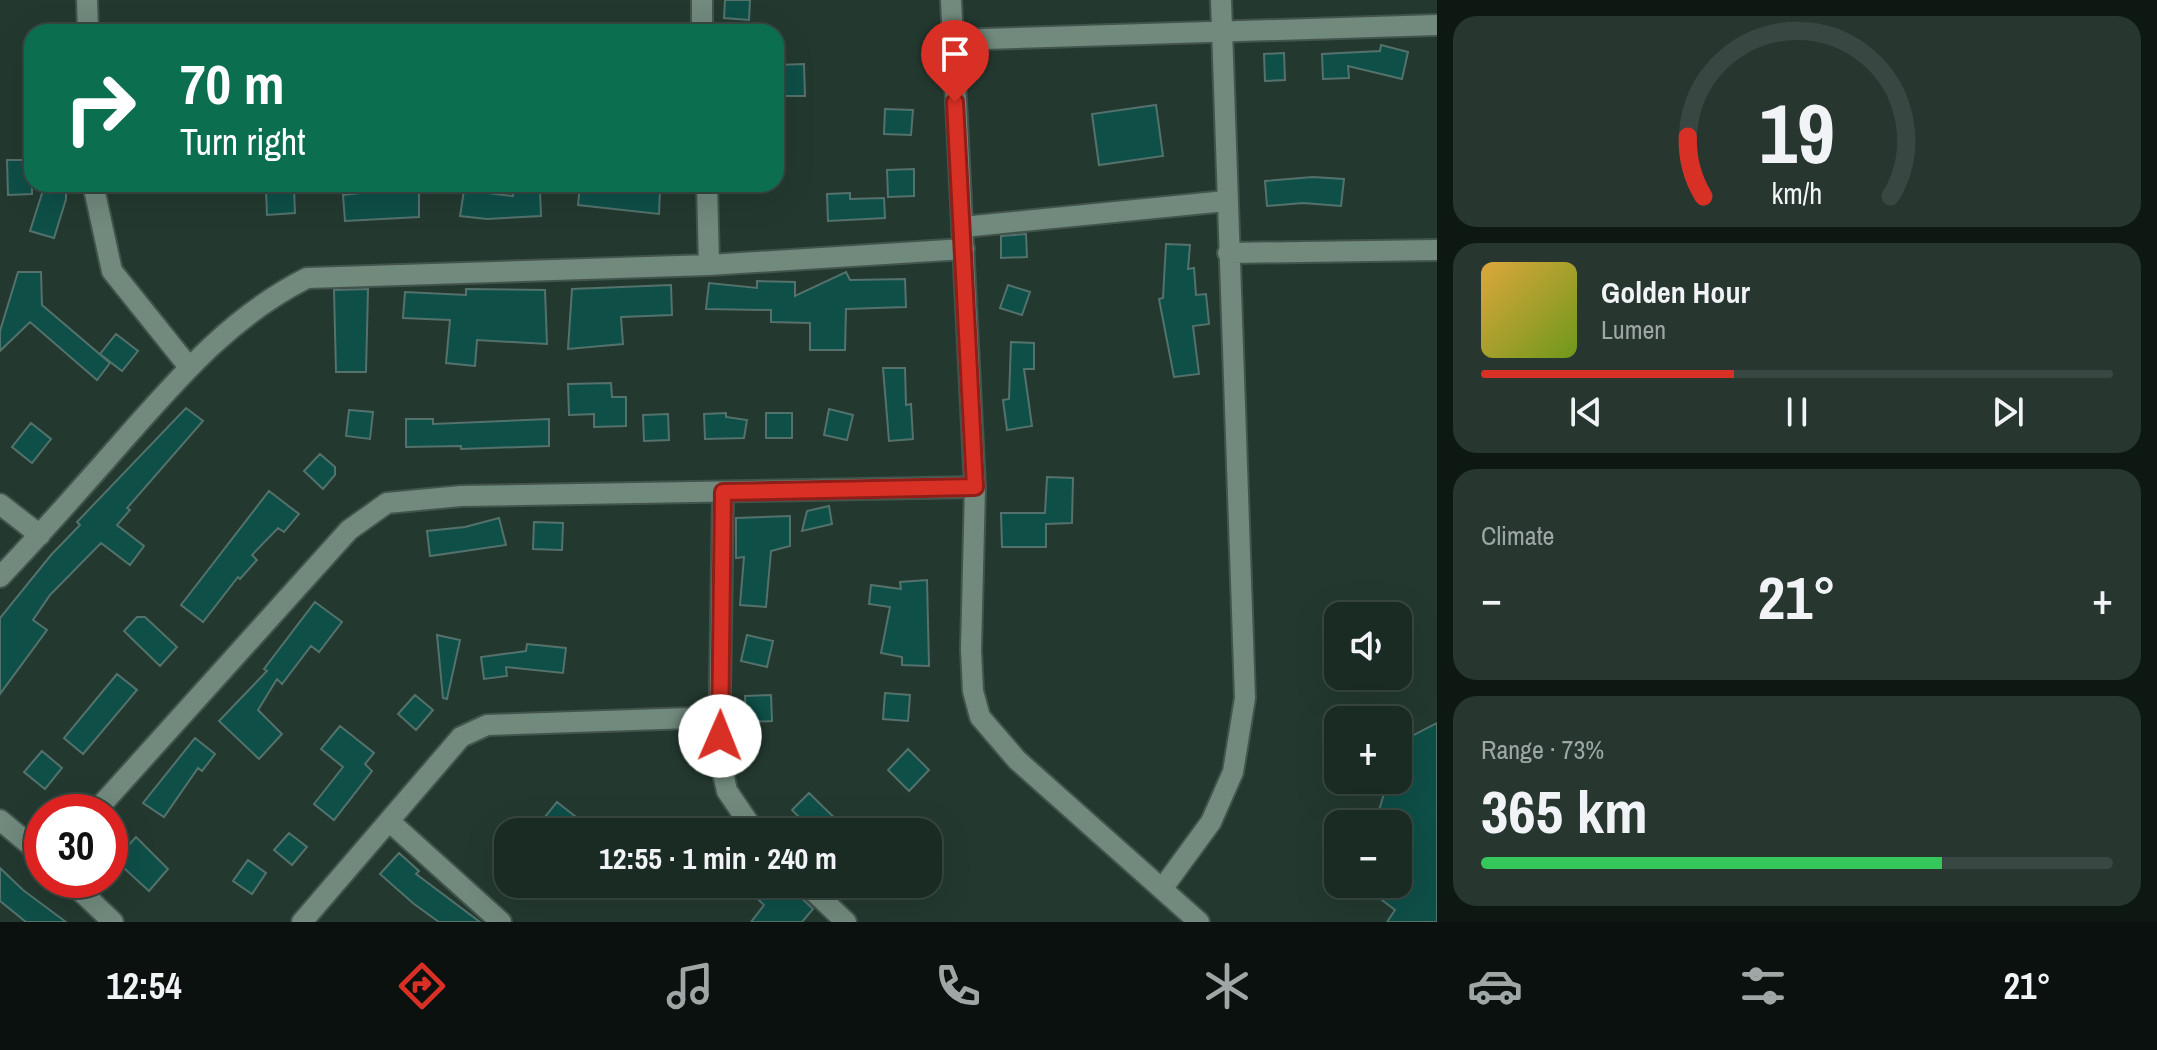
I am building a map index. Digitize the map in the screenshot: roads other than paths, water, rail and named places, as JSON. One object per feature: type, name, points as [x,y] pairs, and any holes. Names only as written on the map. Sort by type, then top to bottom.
[{"type":"street","points":[[87,0],[88,24]]},
{"type":"street","points":[[702,0],[702,24]]},
{"type":"street","points":[[951,0],[975,487],[971,650],[973,691],[980,717],[1017,760],[1199,922]]},
{"type":"street","points":[[1162,889],[1211,822],[1228,784],[1233,772],[1245,698],[1221,0]]},
{"type":"street","points":[[951,40],[1437,25]]},
{"type":"street","points":[[95,192],[112,271],[189,367]]},
{"type":"street","points":[[707,192],[709,265]]},
{"type":"street","points":[[963,227],[1226,201]]},
{"type":"street","points":[[0,577],[189,367],[241,317],[273,295],[307,278],[709,265],[964,249]]},
{"type":"street","points":[[1228,253],[1437,250]]},
{"type":"street","points":[[111,794],[306,574],[349,530],[387,503],[461,496],[975,487]]},
{"type":"street","points":[[723,492],[719,755],[727,791],[745,818]]},
{"type":"street","points":[[0,504],[40,535]]},
{"type":"street","points":[[302,922],[461,737],[487,725],[721,717]]},
{"type":"street","points":[[0,820],[24,840]]},
{"type":"street","points":[[389,821],[501,922]]},
{"type":"street","points":[[88,898],[113,922]]},
{"type":"street","points":[[821,898],[846,922]]}]
